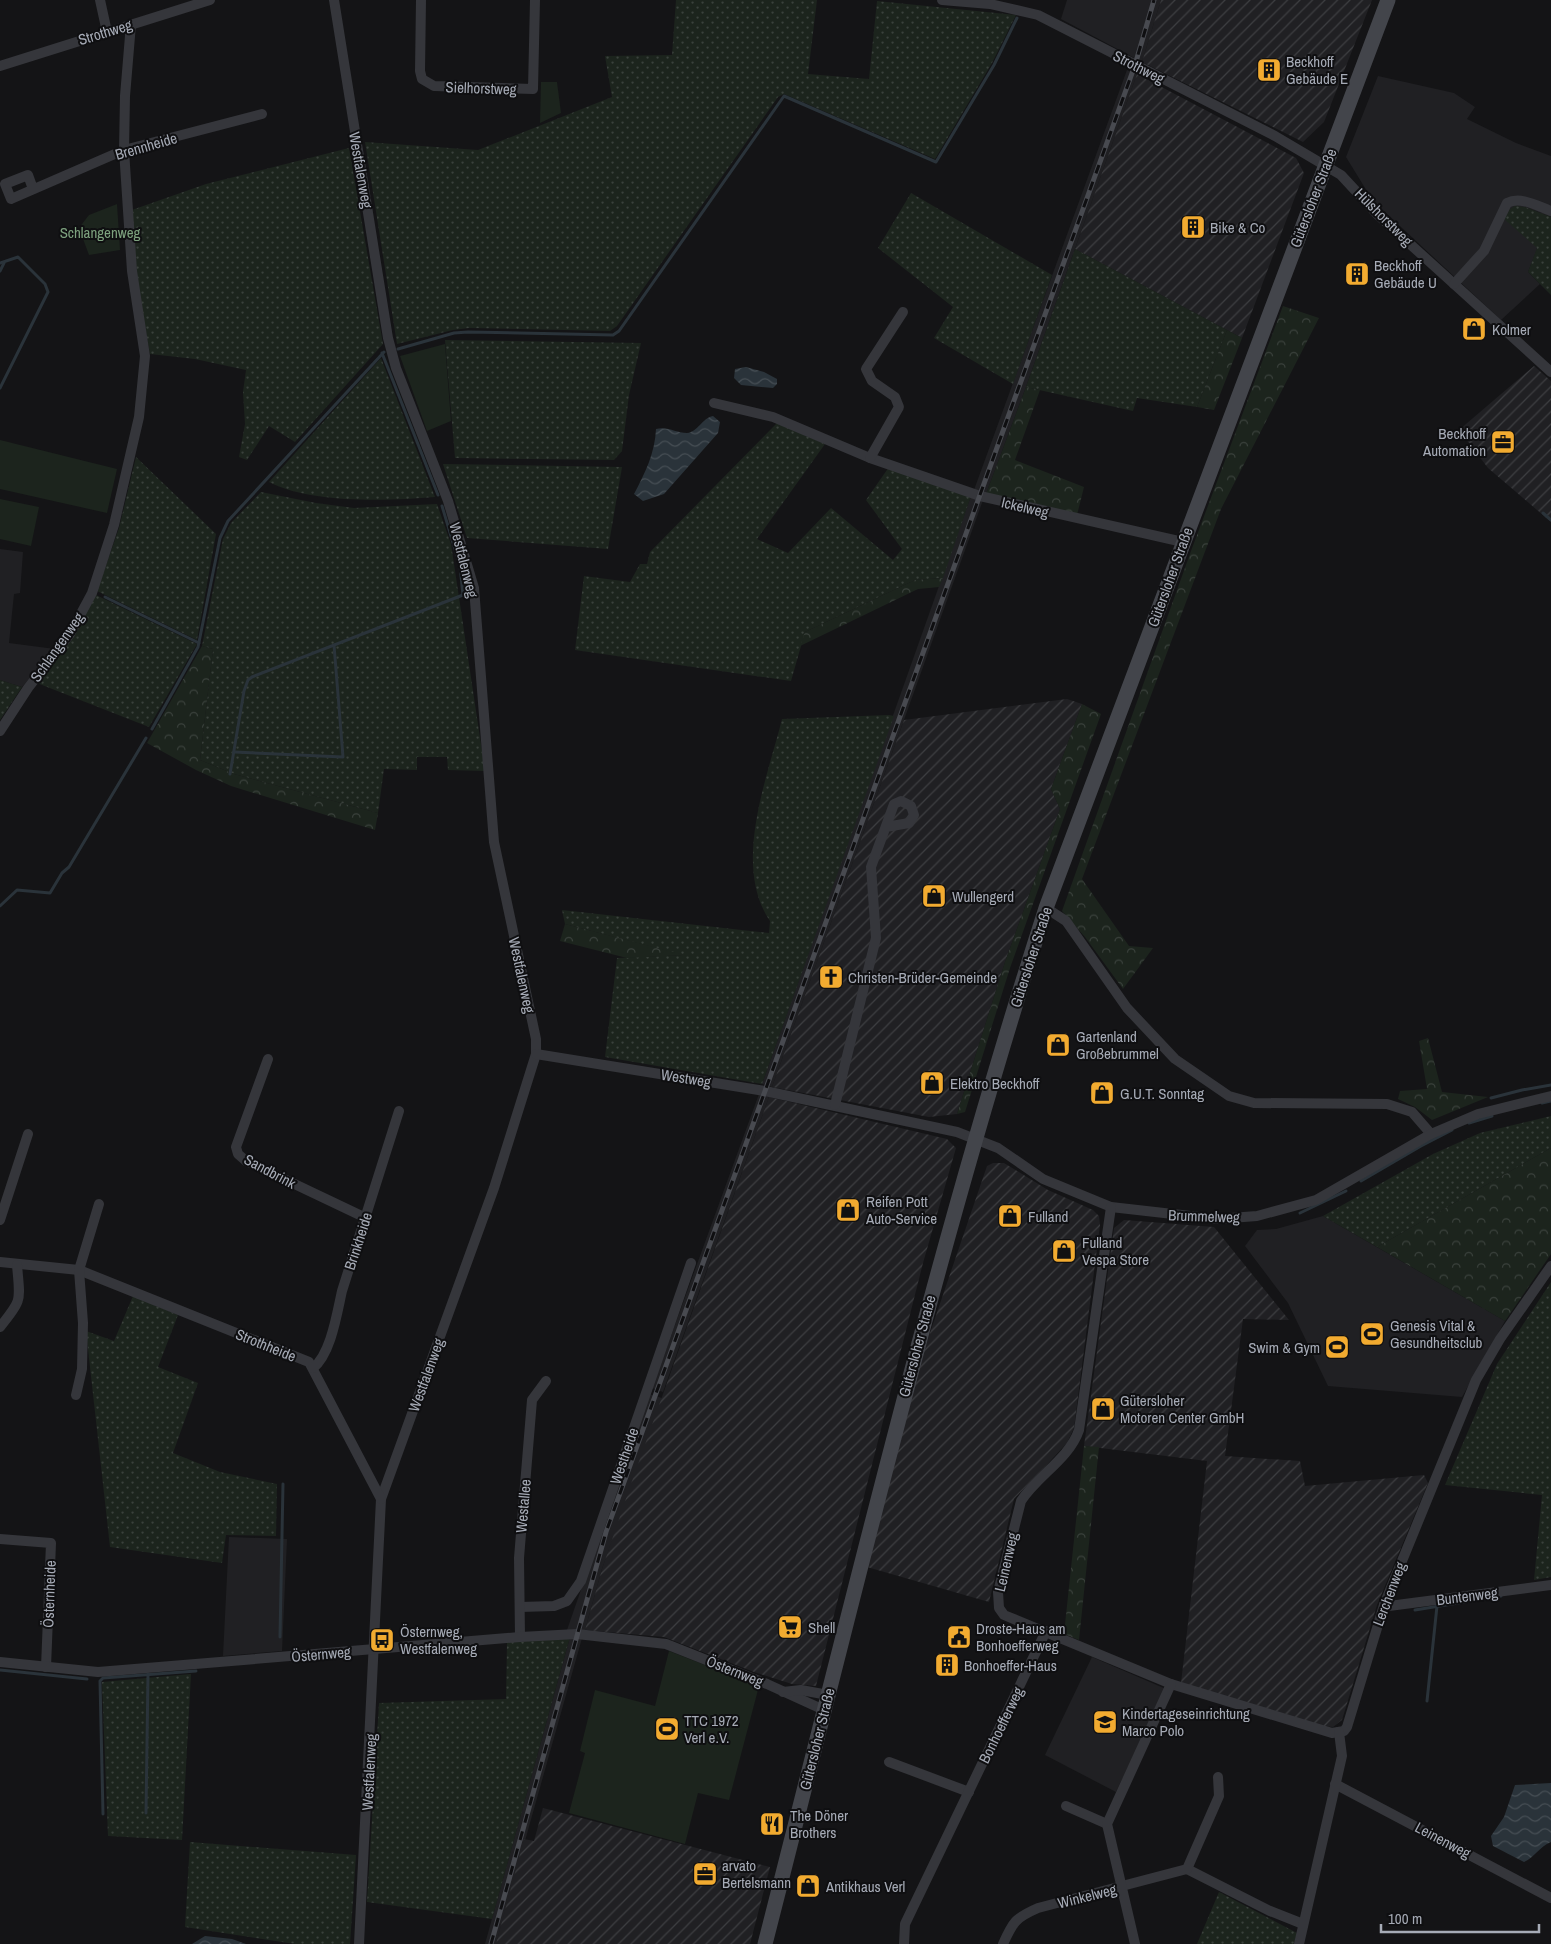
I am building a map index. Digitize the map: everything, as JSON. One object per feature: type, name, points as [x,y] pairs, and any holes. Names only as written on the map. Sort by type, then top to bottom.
[{"type":"main road","name":"Gütersloher Straße","points":[[765,1944],[896,1428],[974,1139],[1046,908],[1388,0]]},
{"type":"street","points":[[100,0],[107,32]]},
{"type":"street","name":"Strothweg","points":[[0,66],[210,0]]},
{"type":"street","name":"Westfalenweg","points":[[334,0],[388,338],[396,368],[448,501],[474,588],[494,842],[536,1039],[536,1054],[494,1188],[381,1499],[359,1944]]},
{"type":"street","name":"Sielhorstweg","points":[[421,0],[420,71],[422,79],[434,86],[533,89],[535,0]]},
{"type":"street","name":"Strothweg","points":[[942,0],[990,4],[1038,15],[1275,136],[1325,166]]},
{"type":"street","name":"Schlangenweg","points":[[0,731],[28,688],[70,634],[85,607],[103,562],[127,476],[140,417],[145,356],[132,271],[124,150],[125,96],[131,24]]},
{"type":"street","name":"Brennheide","points":[[34,189],[124,150],[262,114]]},
{"type":"street","name":"Hülshorstweg","points":[[1325,166],[1341,175],[1378,214],[1551,372]]},
{"type":"street","points":[[1454,284],[1484,251],[1507,203],[1513,200],[1532,203],[1551,211]]},
{"type":"street","points":[[870,458],[898,407],[895,397],[872,380],[866,369],[903,312]]},
{"type":"street","name":"Ickelweg","points":[[714,403],[773,417],[870,458],[980,496],[1108,527],[1183,542]]},
{"type":"street","points":[[835,1105],[876,938],[871,866],[886,827]]},
{"type":"street","points":[[1046,908],[1066,921],[1127,1008],[1175,1059],[1229,1096],[1254,1103],[1387,1104],[1412,1112],[1431,1134]]},
{"type":"street","name":"Westweg","points":[[536,1054],[765,1091],[958,1132],[974,1139]]},
{"type":"street","name":"Sandbrink","points":[[268,1059],[236,1146],[238,1154],[246,1161],[366,1218]]},
{"type":"street","name":"Brummelweg","points":[[974,1139],[998,1148],[1043,1179],[1110,1207],[1217,1219],[1257,1216],[1316,1200],[1431,1134],[1478,1114],[1551,1096]]},
{"type":"street","name":"Brinkheide","points":[[314,1368],[321,1362],[333,1327],[342,1291],[399,1112]]},
{"type":"street","points":[[0,1220],[28,1134]]},
{"type":"street","points":[[76,1395],[82,1369],[83,1323],[79,1270],[99,1204]]},
{"type":"street","name":"Leinenweg","points":[[1110,1207],[1079,1430],[1074,1445],[1027,1491],[1021,1501],[998,1592],[999,1608],[1004,1615],[1171,1684],[1332,1733],[1339,1732]]},
{"type":"street","name":"Strothheide","points":[[0,1262],[79,1270],[309,1362],[314,1368],[381,1499]]},
{"type":"street","name":"Westheide","points":[[520,1607],[554,1606],[560,1604],[567,1601],[581,1581],[691,1263]]},
{"type":"street","points":[[0,1327],[18,1306],[20,1298],[17,1265]]},
{"type":"street","name":"Lerchenweg","points":[[1339,1732],[1347,1727],[1384,1605],[1476,1380],[1500,1339],[1551,1266]]},
{"type":"street","name":"Westallee","points":[[520,1637],[519,1558],[532,1400],[546,1381]]},
{"type":"street","name":"Östernheide","points":[[0,1539],[51,1544],[46,1666]]},
{"type":"street","name":"Buntenweg","points":[[1384,1605],[1389,1606],[1551,1585]]},
{"type":"street","name":"Bonhoefferweg","points":[[904,1944],[905,1924],[1046,1631]]},
{"type":"street","name":"Östernweg","points":[[0,1662],[98,1672],[520,1637],[577,1634],[666,1644],[824,1710]]},
{"type":"street","points":[[1135,1944],[1107,1824],[1171,1684]]},
{"type":"street","name":"Östernweg","points":[[783,1692],[807,1691],[828,1695]]},
{"type":"street","points":[[1299,1944],[1342,1756],[1339,1732]]},
{"type":"street","points":[[889,1762],[969,1792]]},
{"type":"street","points":[[1218,1777],[1219,1796],[1187,1869],[1270,1911],[1303,1924]]},
{"type":"street","name":"Leinenweg","points":[[1335,1784],[1551,1898]]},
{"type":"street","points":[[1066,1806],[1107,1824]]},
{"type":"street","name":"Winkelweg","points":[[1002,1944],[1013,1922],[1019,1916],[1038,1908],[1122,1888],[1187,1869]]},
{"type":"shaded area","points":[[1067,0],[1161,0],[1142,62],[1061,19]]},
{"type":"shaded area","points":[[1161,0],[1372,0],[1324,122],[1303,142],[1142,62]]},
{"type":"shaded area","points":[[1127,70],[1137,74],[1026,387],[986,494],[974,490]]},
{"type":"shaded area","points":[[1137,74],[1296,158],[1304,173],[1242,338],[1075,249]]},
{"type":"shaded area","points":[[1378,76],[1454,93],[1475,107],[1467,119],[1516,143],[1551,156],[1551,217],[1525,207],[1537,249],[1528,272],[1540,284],[1501,320],[1373,201],[1346,157]]},
{"type":"shaded area","points":[[1534,366],[1551,381],[1551,522],[1488,468],[1459,430]]},
{"type":"shaded area","points":[[971,496],[983,500],[772,1087],[762,1084]]},
{"type":"shaded area","points":[[0,549],[23,552],[20,593],[14,594],[9,643],[55,649],[22,687],[0,680]]},
{"type":"shaded area","points":[[1067,699],[1082,704],[1051,789],[1060,809],[1005,962],[957,1114],[929,1117],[772,1087],[904,720]]},
{"type":"shaded area","points":[[759,1094],[769,1097],[663,1392],[652,1388]]},
{"type":"shaded area","points":[[769,1097],[947,1139],[956,1148],[923,1263],[816,1686],[792,1684],[754,1672],[664,1637],[585,1630],[602,1569],[632,1481]]},
{"type":"shaded area","points":[[993,1163],[1004,1163],[1048,1190],[1093,1210],[1099,1216],[1100,1225],[1074,1428],[1067,1443],[1014,1499],[989,1602],[867,1567],[919,1365],[987,1166]]},
{"type":"shaded area","points":[[1323,1216],[1505,1321],[1462,1397],[1328,1386],[1288,1303],[1245,1246],[1257,1230],[1276,1229]]},
{"type":"shaded area","points":[[1124,1220],[1214,1227],[1289,1320],[1243,1319],[1225,1456],[1300,1461],[1305,1486],[1424,1475],[1428,1483],[1377,1605],[1342,1720],[1333,1727],[1323,1726],[1181,1683],[1207,1461],[1084,1446],[1114,1228]]},
{"type":"shaded area","points":[[649,1394],[662,1398],[662,1402],[602,1569],[585,1630],[567,1630]]},
{"type":"shaded area","points":[[229,1537],[287,1539],[282,1651],[223,1656]]},
{"type":"shaded area","points":[[570,1637],[582,1638],[496,1944],[485,1944]]},
{"type":"shaded area","name":"Kindertageseinrichtung Marco Polo","points":[[1092,1657],[1166,1689],[1116,1792],[1045,1755]]},
{"type":"shaded area","points":[[543,1808],[770,1867],[750,1944],[496,1944],[524,1839],[534,1841]]},
{"type":"green space","points":[[676,0],[817,0],[808,74],[869,79],[877,1],[1016,15],[992,63],[935,159],[784,94],[778,97],[617,326],[610,331],[469,328],[453,330],[397,344],[365,142],[478,150],[612,97],[605,56],[672,55]]},
{"type":"green space","points":[[541,82],[557,82],[561,113],[540,123]]},
{"type":"green space","points":[[349,148],[383,344],[295,442],[269,426],[247,460],[239,457],[245,424],[243,392],[246,370],[195,359],[150,354],[140,299],[129,211],[206,184]]},
{"type":"green space","points":[[911,193],[1052,275],[1013,384],[934,338],[953,307],[878,248]]},
{"type":"green space","name":"Schlangenweg","points":[[117,204],[120,250],[89,255],[79,228],[89,215]]},
{"type":"green space","points":[[1515,206],[1525,207],[1551,217],[1551,295],[1528,272],[1537,248],[1504,219],[1510,209]]},
{"type":"green space","points":[[1075,249],[1227,330],[1197,407],[1137,398],[1133,411],[1026,387]]},
{"type":"green space","points":[[1283,306],[1319,318],[1221,509],[1082,879],[1129,946],[1153,948],[1123,989],[1085,937],[1062,911],[1191,551]]},
{"type":"green space","points":[[1227,330],[1242,338],[1214,410],[1197,407]]},
{"type":"green space","points":[[445,340],[641,343],[629,395],[622,451],[614,460],[455,458]]},
{"type":"green space","points":[[445,344],[451,421],[427,431],[400,356]]},
{"type":"green space","points":[[381,358],[435,497],[373,500],[350,499],[306,494],[269,482]]},
{"type":"green space","points":[[1026,387],[1040,390],[1015,460],[1084,487],[1077,515],[986,494]]},
{"type":"green space","points":[[777,423],[825,444],[757,539],[788,553],[831,508],[893,560],[902,549],[866,500],[889,467],[971,496],[943,578],[915,580],[805,632],[791,681],[575,650],[584,576],[630,582],[640,564],[647,564],[650,552]]},
{"type":"green space","points":[[0,440],[117,469],[107,513],[0,489]]},
{"type":"green space","points":[[136,457],[216,534],[197,640],[97,591],[119,528]]},
{"type":"green space","points":[[443,464],[622,467],[608,549],[467,538]]},
{"type":"green space","points":[[261,492],[316,503],[354,508],[437,504],[451,544],[485,771],[448,770],[447,757],[417,757],[417,770],[384,769],[378,813],[234,774],[200,760],[213,649],[202,646],[223,539],[231,523]]},
{"type":"green space","points":[[0,499],[39,507],[31,546],[0,539]]},
{"type":"green space","points":[[943,578],[939,587],[918,589],[800,646],[805,632],[915,580]]},
{"type":"green space","points":[[96,595],[197,644],[149,727],[37,683],[69,643]]},
{"type":"green space","points":[[202,646],[213,649],[200,760],[234,774],[378,813],[375,830],[231,786],[196,770],[147,743]]},
{"type":"green space","points":[[0,680],[22,687],[0,720]]},
{"type":"green space","points":[[1082,704],[1101,714],[1010,968],[965,1112],[957,1114],[1005,962],[1060,809],[1051,789]]},
{"type":"green space","points":[[894,716],[762,1084],[605,1057],[617,958],[683,955],[565,924],[562,910],[769,933],[770,921],[759,899],[754,874],[753,848],[762,795],[782,719]]},
{"type":"green space","points":[[565,924],[685,955],[627,958],[560,941]]},
{"type":"green space","points":[[1428,1038],[1442,1092],[1488,1097],[1432,1120],[1415,1107],[1398,1099],[1400,1091],[1427,1089],[1419,1041]]},
{"type":"green space","points":[[1551,1116],[1551,1148],[1377,1247],[1323,1216],[1433,1154],[1480,1133]]},
{"type":"green space","points":[[1551,1148],[1551,1254],[1505,1321],[1377,1247]]},
{"type":"green space","points":[[1551,1282],[1551,1577],[1534,1580],[1542,1495],[1445,1485],[1497,1364]]},
{"type":"green space","points":[[133,1296],[178,1315],[158,1367],[198,1383],[173,1453],[220,1472],[277,1484],[276,1536],[226,1535],[222,1563],[110,1547],[86,1331],[114,1341]]},
{"type":"green space","points":[[1084,1446],[1099,1447],[1079,1640],[1064,1634]]},
{"type":"green space","points":[[570,1637],[492,1919],[367,1902],[379,1703],[506,1699],[507,1641]]},
{"type":"green space","name":"TTC 1972 Verl e.V.","points":[[669,1651],[759,1686],[729,1800],[698,1793],[685,1844],[569,1813],[585,1753],[580,1751],[595,1690],[655,1706]]},
{"type":"green space","points":[[191,1674],[182,1840],[108,1836],[102,1682]]},
{"type":"green space","points":[[190,1842],[356,1855],[350,1944],[295,1944],[185,1927]]},
{"type":"green space","points":[[1219,1892],[1297,1933],[1294,1944],[1197,1944]]},
{"type":"water","points":[[746,367],[764,372],[777,379],[777,384],[773,388],[741,385],[734,378],[735,369]]},
{"type":"water","points":[[713,416],[720,422],[718,433],[664,494],[643,501],[634,494],[652,455],[656,429],[664,428],[687,433]]},
{"type":"water","points":[[1551,1783],[1551,1842],[1524,1862],[1493,1846],[1491,1836],[1504,1817],[1515,1785]]},
{"type":"water","points":[[205,1936],[232,1939],[246,1944],[192,1944]]},
{"type":"waterway","points":[[398,349],[454,333],[468,332],[613,335],[619,331],[784,96],[936,162],[994,65],[1017,18]]},
{"type":"waterway","points":[[0,263],[18,257],[45,284],[48,292],[0,388]]},
{"type":"waterway","points":[[0,271],[4,263]]},
{"type":"waterway","points":[[152,729],[198,647],[220,538],[228,521],[384,352]]},
{"type":"waterway","points":[[382,353],[438,495]]},
{"type":"waterway","points":[[230,774],[244,691],[248,680],[463,595],[460,566],[442,506]]},
{"type":"waterway","points":[[1543,513],[1551,520]]},
{"type":"waterway","points":[[105,597],[199,643]]},
{"type":"waterway","points":[[235,752],[343,757],[334,645]]},
{"type":"waterway","points":[[0,906],[17,890],[50,893],[62,873],[69,867],[146,738]]},
{"type":"waterway","points":[[1491,1098],[1551,1085]]},
{"type":"waterway","points":[[1542,1103],[1551,1101]]},
{"type":"waterway","points":[[1469,1123],[1492,1116]]},
{"type":"waterway","points":[[1361,1181],[1452,1130]]},
{"type":"waterway","points":[[1300,1213],[1346,1191]]},
{"type":"waterway","points":[[280,1637],[283,1484]]},
{"type":"waterway","points":[[1415,1610],[1501,1596]]},
{"type":"waterway","points":[[1427,1701],[1437,1606]]},
{"type":"waterway","points":[[0,1670],[87,1679]]},
{"type":"waterway","points":[[103,1814],[100,1681],[103,1678],[196,1671]]},
{"type":"waterway","points":[[146,1813],[148,1674]]},
{"type":"railway","points":[[491,1944],[606,1532],[1135,65],[1154,0]]},
{"type":"place","name":"Beckhoff Gebäude E","points":[[1269,70]]},
{"type":"place","name":"Bike & Co","points":[[1193,227]]},
{"type":"place","name":"Beckhoff Gebäude U","points":[[1357,274]]},
{"type":"place","name":"Kolmer","points":[[1474,329]]},
{"type":"place","name":"Beckhoff Automation","points":[[1503,442]]},
{"type":"place","name":"Wullengerd","points":[[934,896]]},
{"type":"place","name":"Christen-Brüder-Gemeinde","points":[[831,977]]},
{"type":"place","name":"Gartenland Großebrummel","points":[[1058,1045]]},
{"type":"place","name":"Elektro Beckhoff","points":[[932,1083]]},
{"type":"place","name":"G.U.T. Sonntag","points":[[1102,1093]]},
{"type":"place","name":"Reifen Pott Auto-Service","points":[[848,1210]]},
{"type":"place","name":"Fulland","points":[[1010,1216]]},
{"type":"place","name":"Fulland Vespa Store","points":[[1064,1251]]},
{"type":"place","name":"Genesis Vital & Gesundheitsclub","points":[[1372,1334]]},
{"type":"place","name":"Swim & Gym","points":[[1337,1347]]},
{"type":"place","name":"Gütersloher Motoren Center GmbH","points":[[1103,1409]]},
{"type":"place","name":"Shell","points":[[790,1627]]},
{"type":"place","name":"Droste-Haus am Bonhoefferweg","points":[[959,1637]]},
{"type":"place","name":"Östernweg, Westfalenweg","points":[[382,1640]]},
{"type":"place","name":"Bonhoeffer-Haus","points":[[947,1665]]},
{"type":"place","name":"Kindertageseinrichtung Marco Polo","points":[[1105,1722]]},
{"type":"place","name":"TTC 1972 Verl e.V.","points":[[667,1729]]},
{"type":"place","name":"The Döner Brothers","points":[[772,1824]]},
{"type":"place","name":"arvato Bertelsmann","points":[[705,1874]]},
{"type":"place","name":"Antikhaus Verl","points":[[808,1886]]}]
